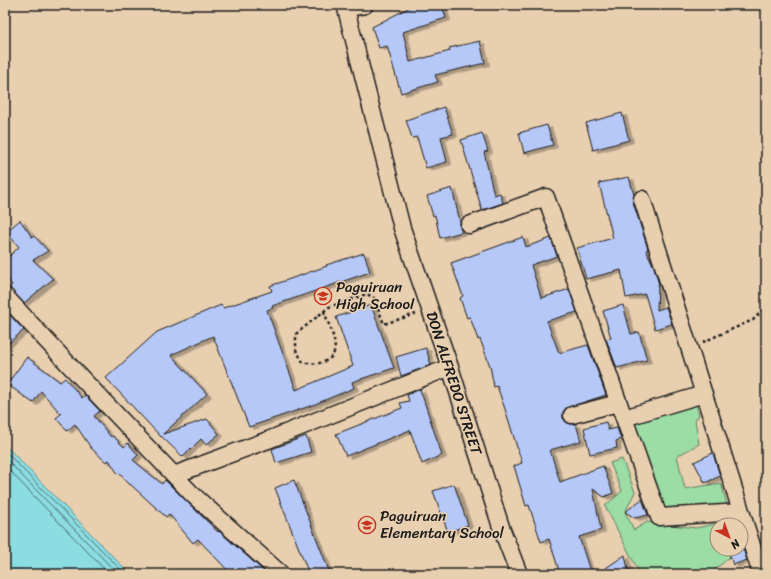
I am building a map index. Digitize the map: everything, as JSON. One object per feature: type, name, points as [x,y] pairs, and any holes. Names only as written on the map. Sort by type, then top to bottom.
[{"type":"street","points":[[345,6],[365,5]]},
{"type":"street","name":"DON ALFREDO STREET","points":[[345,6],[402,228],[450,368],[502,530],[519,574]]},
{"type":"street","points":[[468,225],[546,198],[659,517],[741,512]]},
{"type":"street","points":[[642,199],[761,574]]},
{"type":"street","points":[[5,296],[192,494],[282,574]]},
{"type":"street","points":[[174,475],[268,440],[450,368]]},
{"type":"street","points":[[624,418],[704,394]]},
{"type":"street","points":[[572,415],[618,402]]},
{"type":"path","points":[[324,312],[336,346],[334,355],[326,361],[317,364],[303,362],[296,350],[296,334],[329,307],[367,294],[374,298],[384,324],[430,309]]},
{"type":"path","points":[[689,347],[753,320],[766,307]]},
{"type":"green space","points":[[695,400],[699,415],[695,420],[699,444],[677,456],[685,489],[721,483],[728,508],[661,510],[634,422]]},
{"type":"green space","points":[[622,459],[635,492],[625,512],[634,530],[647,522],[696,528],[709,525],[709,557],[730,557],[709,574],[672,574],[668,570],[659,574],[640,574],[605,506],[622,491],[610,463]]},
{"type":"water","points":[[5,445],[127,571],[131,574],[5,574]]},
{"type":"building","points":[[414,5],[442,5],[446,18],[403,32],[410,62],[450,51],[449,48],[480,41],[485,63],[435,75],[438,82],[401,93],[387,46],[379,48],[372,27]]},
{"type":"building","points":[[444,107],[453,134],[441,137],[447,162],[426,168],[417,137],[412,138],[406,120]]},
{"type":"building","points":[[622,113],[629,140],[593,150],[586,123]]},
{"type":"building","points":[[547,125],[553,145],[524,153],[519,133]]},
{"type":"building","points":[[482,133],[488,151],[484,152],[494,195],[500,193],[503,203],[482,210],[461,140]]},
{"type":"building","points":[[629,177],[634,195],[633,202],[648,249],[646,250],[654,267],[659,285],[657,310],[666,307],[672,324],[655,329],[645,294],[626,298],[621,270],[586,279],[577,248],[613,238],[599,183]]},
{"type":"building","points":[[452,188],[462,232],[440,238],[435,215],[433,216],[427,196]]},
{"type":"building","points":[[20,220],[32,237],[34,236],[48,251],[33,260],[53,279],[24,303],[9,288],[12,285],[5,276],[5,260],[19,247],[6,232]]},
{"type":"building","points":[[523,237],[526,247],[551,238],[557,256],[531,265],[541,297],[542,298],[569,289],[577,312],[547,321],[559,353],[588,345],[606,395],[566,408],[563,412],[563,418],[569,424],[576,424],[581,441],[550,450],[560,482],[603,466],[613,493],[604,497],[593,489],[601,530],[579,537],[591,574],[560,574],[549,539],[541,542],[529,505],[526,506],[514,466],[522,463],[505,409],[497,386],[494,387],[490,366],[480,339],[478,340],[470,317],[467,318],[460,298],[463,296],[451,263]]},
{"type":"building","points":[[364,253],[370,272],[272,306],[273,308],[267,310],[296,390],[353,366],[336,317],[371,305],[394,368],[352,382],[354,388],[313,405],[249,427],[213,336],[171,355],[207,394],[163,434],[207,419],[219,434],[206,445],[201,439],[183,457],[161,437],[106,378],[157,332],[221,305],[223,308],[272,291],[270,286],[327,266],[326,265]]},
{"type":"building","points":[[623,305],[631,334],[639,332],[647,360],[617,368],[606,339],[611,338],[603,311]]},
{"type":"building","points":[[5,310],[24,330],[5,346]]},
{"type":"building","points":[[426,348],[431,365],[401,376],[396,357]]},
{"type":"building","points":[[27,357],[60,382],[65,378],[82,398],[85,395],[100,411],[94,416],[111,437],[113,436],[124,447],[128,443],[138,455],[133,460],[162,484],[165,480],[218,532],[219,531],[267,574],[231,574],[198,539],[193,543],[169,514],[166,517],[130,485],[119,473],[118,474],[109,460],[106,462],[91,448],[75,424],[67,431],[56,418],[61,414],[41,391],[33,403],[7,384]]},
{"type":"building","points":[[420,389],[442,455],[422,464],[410,430],[346,456],[336,434],[402,408],[400,403],[409,401],[407,395]]},
{"type":"building","points":[[606,422],[608,430],[617,428],[621,439],[616,441],[617,448],[590,454],[584,428]]},
{"type":"building","points":[[306,436],[311,452],[276,463],[272,449]]},
{"type":"building","points":[[713,453],[720,476],[705,483],[694,462]]},
{"type":"building","points":[[294,480],[329,571],[321,574],[309,574],[275,488]]},
{"type":"building","points":[[454,484],[468,525],[448,532],[433,491]]},
{"type":"building","points":[[642,499],[648,515],[635,518],[625,512]]},
{"type":"building","points":[[625,555],[629,574],[597,574]]},
{"type":"building","points":[[730,557],[746,557],[747,560],[733,565]]},
{"type":"place","name":"Paguiruan High School","points":[[323,296]]},
{"type":"place","name":"Paguiruan Elementary School","points":[[367,525]]}]
